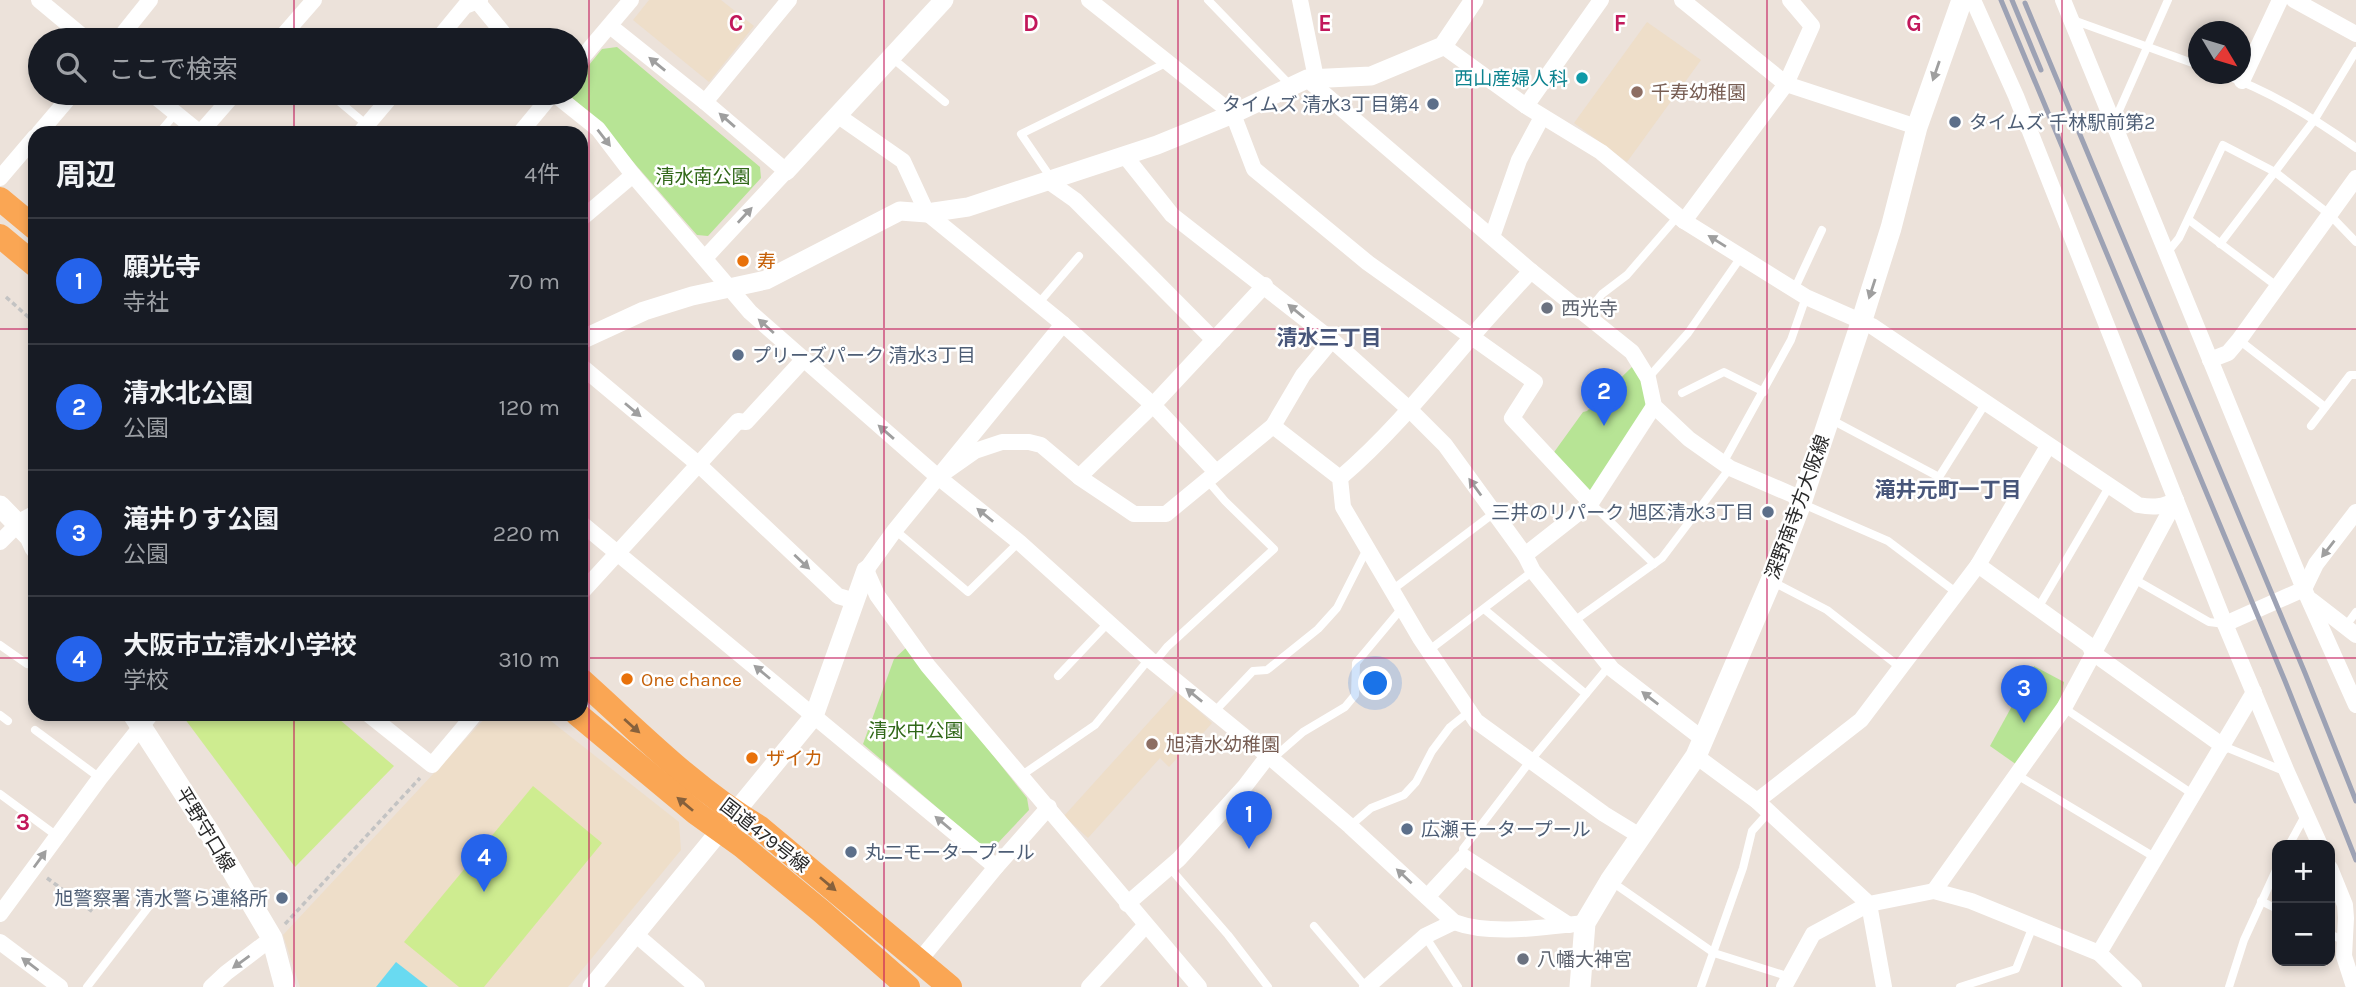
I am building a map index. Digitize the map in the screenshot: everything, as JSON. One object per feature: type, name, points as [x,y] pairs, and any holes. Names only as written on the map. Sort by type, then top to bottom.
[{"type":"highway","points":[[0,200],[28,222]]},
{"type":"highway","points":[[0,236],[28,259]]},
{"type":"highway","name":"国道479号線","points":[[588,686],[662,753],[727,822],[903,985]]},
{"type":"highway","name":"国道479号線","points":[[587,721],[727,822],[759,827],[950,987]]},
{"type":"main road","name":"深野南寺方大阪線","points":[[1580,987],[1577,924],[1610,881],[1700,748],[1771,581],[1801,503],[1861,323],[1891,228],[1917,127],[1961,2]]},
{"type":"main road","points":[[0,506],[26,519]]},
{"type":"main road","name":"平野守口線","points":[[144,721],[272,939],[285,987]]},
{"type":"street","points":[[39,0],[73,28]]},
{"type":"street","points":[[128,28],[150,0]]},
{"type":"street","points":[[290,28],[314,0]]},
{"type":"street","points":[[588,51],[631,0]]},
{"type":"street","points":[[705,102],[789,0]]},
{"type":"street","points":[[705,258],[944,0]]},
{"type":"street","points":[[1089,0],[1233,114],[1254,169],[1368,263],[1535,382],[1512,418],[1591,503]]},
{"type":"street","points":[[588,337],[644,311],[692,296],[766,280],[900,211],[927,213],[968,207],[1125,156],[1233,114],[1305,81],[1371,76],[1443,46],[1474,0]]},
{"type":"street","points":[[1526,106],[1601,0]]},
{"type":"street","points":[[1682,0],[1786,84],[1917,127]]},
{"type":"street","points":[[1681,218],[1786,84],[1812,26],[1790,0]]},
{"type":"street","points":[[2063,0],[2306,594],[2356,705]]},
{"type":"street","points":[[2251,62],[2280,0]]},
{"type":"street","points":[[447,28],[465,6],[478,1],[499,28]]},
{"type":"street","points":[[1302,1],[1305,81],[1632,352],[1648,378],[1654,406],[1689,439],[1726,465],[1793,495],[1801,503]]},
{"type":"street","points":[[1961,2],[2016,96],[2225,624],[2318,840]]},
{"type":"street","points":[[2305,2],[2356,34]]},
{"type":"street","points":[[610,26],[786,171]]},
{"type":"street","points":[[1443,46],[1542,117],[1601,152],[1681,218],[1800,294],[1872,326],[2138,505],[2153,508],[2176,500]]},
{"type":"street","points":[[45,126],[63,105]]},
{"type":"street","points":[[166,105],[192,126]]},
{"type":"street","points":[[206,126],[224,105]]},
{"type":"street","points":[[366,126],[384,105]]},
{"type":"street","points":[[526,126],[543,105]]},
{"type":"street","points":[[568,105],[598,129],[633,175],[750,312],[937,477],[1019,542],[1151,661],[1350,826],[1454,922],[1468,928],[1522,929],[1577,924]]},
{"type":"street","points":[[837,115],[903,162],[927,213],[1063,324],[1153,405],[1211,476]]},
{"type":"street","points":[[1492,237],[1519,160],[1542,117]]},
{"type":"street","points":[[0,178],[28,145]]},
{"type":"street","points":[[1125,156],[1172,215],[1332,340],[1445,445],[1525,555],[1533,571],[1609,665],[1869,904],[1884,987]]},
{"type":"street","points":[[588,213],[633,175]]},
{"type":"street","points":[[2210,360],[2228,353],[2239,340],[2356,178]]},
{"type":"street","points":[[1050,180],[1075,200],[1214,340]]},
{"type":"street","points":[[1340,478],[1373,450],[1410,410],[1531,271]]},
{"type":"street","points":[[1079,477],[1153,405],[1265,285]]},
{"type":"street","points":[[592,987],[814,716],[866,570],[937,477],[1063,324]]},
{"type":"street","points":[[937,477],[975,451],[1002,442],[1030,442],[1041,445],[1079,477],[1134,514],[1166,514],[1273,426],[1303,374],[1332,340]]},
{"type":"street","points":[[588,585],[738,421],[746,422],[803,360]]},
{"type":"street","points":[[588,372],[698,464],[838,596],[855,601]]},
{"type":"street","points":[[1525,555],[1591,503],[1654,406]]},
{"type":"street","points":[[1273,426],[1340,478],[1343,508],[1428,651],[1476,721],[1604,814],[1640,836]]},
{"type":"street","points":[[1763,807],[1861,720],[1978,565],[2048,446]]},
{"type":"street","points":[[1934,891],[2064,708],[2176,500]]},
{"type":"street","points":[[2306,594],[2316,564],[2356,512]]},
{"type":"street","points":[[0,542],[26,519]]},
{"type":"street","points":[[588,529],[996,867]]},
{"type":"street","points":[[1978,565],[2089,645],[2093,653],[2223,746]]},
{"type":"street","points":[[866,570],[877,595],[929,666],[1199,987]]},
{"type":"street","points":[[2225,624],[2306,594]]},
{"type":"street","points":[[2306,594],[2351,631]]},
{"type":"street","points":[[2099,953],[2254,692]]},
{"type":"street","points":[[0,914],[140,721]]},
{"type":"street","points":[[377,721],[432,765],[469,721]]},
{"type":"street","points":[[1127,904],[1169,867],[1270,757]]},
{"type":"street","points":[[919,961],[1049,807]]},
{"type":"street","points":[[1427,897],[1464,857],[1577,924]]},
{"type":"street","points":[[2335,880],[2345,905],[2346,918],[2337,937],[2354,987]]},
{"type":"street","points":[[1787,982],[1813,934],[1869,904],[1934,891],[1971,901],[2099,953],[2134,987]]},
{"type":"street","points":[[1367,987],[1425,936],[1454,922]]},
{"type":"street","points":[[1093,986],[1146,925]]},
{"type":"street","points":[[634,933],[697,987]]},
{"type":"street","points":[[211,987],[272,939]]},
{"type":"street","points":[[0,942],[53,985]]},
{"type":"lane","points":[[1208,0],[1305,81]]},
{"type":"lane","points":[[2114,123],[2168,0]]},
{"type":"lane","points":[[2070,19],[2188,61]]},
{"type":"lane","points":[[2220,244],[2315,119],[2356,51]]},
{"type":"lane","points":[[891,57],[945,102]]},
{"type":"lane","points":[[1050,180],[1021,134],[1168,62]]},
{"type":"lane","points":[[2248,84],[2315,119],[2356,148]]},
{"type":"lane","points":[[341,105],[360,126]]},
{"type":"lane","points":[[165,126],[176,113]]},
{"type":"lane","points":[[2166,254],[2179,239],[2189,220],[2223,145],[2275,172],[2329,214],[2356,242]]},
{"type":"lane","points":[[1585,315],[1602,294],[1627,275],[1681,218]]},
{"type":"lane","points":[[2189,220],[2278,287]]},
{"type":"lane","points":[[1574,621],[1662,558],[1726,465],[1791,340],[1800,294],[1822,230]]},
{"type":"lane","points":[[1038,304],[1079,256]]},
{"type":"lane","points":[[1648,378],[1688,333],[1741,257]]},
{"type":"lane","points":[[2239,340],[2325,407]]},
{"type":"lane","points":[[1682,393],[1724,372],[1764,392]]},
{"type":"lane","points":[[2311,426],[2350,375],[2356,374]]},
{"type":"lane","points":[[1828,418],[1939,477],[1985,404]]},
{"type":"lane","points":[[1022,775],[1095,725],[1151,661],[1274,549],[1239,515],[1211,476]]},
{"type":"lane","points":[[2038,609],[2109,487]]},
{"type":"lane","points":[[1591,503],[1654,564]]},
{"type":"lane","points":[[1801,503],[1888,541],[1957,593]]},
{"type":"lane","points":[[1392,590],[1494,513]]},
{"type":"lane","points":[[895,530],[968,592],[1019,542]]},
{"type":"lane","points":[[1214,711],[1253,671],[1267,670],[1318,629],[1336,608],[1367,550]]},
{"type":"lane","points":[[1428,651],[1533,571]]},
{"type":"lane","points":[[2134,579],[2209,622],[2225,624]]},
{"type":"lane","points":[[1771,581],[1826,610],[1901,667]]},
{"type":"lane","points":[[1270,757],[1303,732],[1345,707],[1355,695],[1356,663],[1402,608]]},
{"type":"lane","points":[[1484,609],[1586,694]]},
{"type":"lane","points":[[2351,631],[2356,612]]},
{"type":"lane","points":[[1058,676],[1108,623]]},
{"type":"lane","points":[[0,645],[27,664]]},
{"type":"lane","points":[[1464,857],[1463,849],[1609,665]]},
{"type":"lane","points":[[2064,708],[2194,795]]},
{"type":"lane","points":[[1350,826],[1371,808],[1404,795],[1416,782],[1432,751],[1450,727],[1470,711]]},
{"type":"lane","points":[[0,715],[8,721]]},
{"type":"lane","points":[[35,730],[100,778]]},
{"type":"lane","points":[[2223,746],[2287,772]]},
{"type":"lane","points":[[2017,775],[2156,858]]},
{"type":"lane","points":[[0,793],[57,836]]},
{"type":"lane","points":[[1701,987],[1743,868],[1752,831],[1763,807]]},
{"type":"lane","points":[[2292,840],[2307,813]]},
{"type":"lane","points":[[1169,867],[1228,935],[1268,987]]},
{"type":"lane","points":[[2228,987],[2244,940],[2272,878]]},
{"type":"lane","points":[[1610,881],[1714,953],[1787,982]]},
{"type":"lane","points":[[2261,901],[2272,906]]},
{"type":"lane","points":[[87,987],[150,905]]},
{"type":"lane","points":[[1314,926],[1367,987]]},
{"type":"lane","points":[[1960,987],[2017,969],[2034,926]]},
{"type":"lane","points":[[1425,936],[1458,987]]},
{"type":"path","points":[[6,297],[28,317]]},
{"type":"path","points":[[272,939],[432,765]]},
{"type":"path","points":[[34,868],[93,912]]},
{"type":"shaded area","points":[[649,0],[721,0],[754,26],[709,82],[633,20]]},
{"type":"shaded area","name":"千寿幼稚園","points":[[1647,22],[1701,60],[1627,162],[1574,123]]},
{"type":"shaded area","points":[[1177,691],[1212,723],[1169,767],[1160,758],[1088,838],[1064,816]]},
{"type":"shaded area","points":[[482,721],[551,721],[679,822],[681,850],[568,987],[300,987],[283,935]]},
{"type":"green space","name":"清水南公園","points":[[617,47],[760,167],[761,178],[708,236],[697,235],[600,124],[580,105],[588,105],[588,66],[602,49]]},
{"type":"green space","points":[[1634,365],[1642,377],[1649,408],[1593,491],[1588,492],[1552,455],[1583,412]]},
{"type":"green space","name":"清水中公園","points":[[907,647],[1027,798],[1029,810],[996,845],[982,846],[863,744],[894,659]]},
{"type":"green space","points":[[2034,666],[2064,682],[2061,700],[2017,765],[1990,746]]},
{"type":"green space","points":[[186,721],[341,721],[394,766],[295,867]]},
{"type":"green space","points":[[533,786],[602,843],[484,987],[459,987],[404,942]]},
{"type":"water","points":[[396,962],[428,987],[376,987]]},
{"type":"railway","points":[[2001,0],[2285,681],[2356,860]]},
{"type":"railway","points":[[2012,0],[2041,70]]},
{"type":"railway","points":[[2025,3],[2356,801]]},
{"type":"place","name":"西山産婦人科","points":[[1582,78]]},
{"type":"place","name":"千寿幼稚園","points":[[1637,92]]},
{"type":"place","name":"タイムズ 清水3丁目第4","points":[[1433,104]]},
{"type":"place","name":"タイムズ 千林駅前第2","points":[[1955,122]]},
{"type":"place","name":"寿","points":[[743,261]]},
{"type":"place","name":"西光寺","points":[[1547,308]]},
{"type":"place","name":"プリーズパーク 清水3丁目","points":[[738,355]]},
{"type":"place","name":"清水北公園","points":[[1604,426]]},
{"type":"place","name":"三井のリパーク 旭区清水3丁目","points":[[1768,512]]},
{"type":"place","name":"One chance","points":[[627,679]]},
{"type":"place","name":"滝井りす公園","points":[[2024,723]]},
{"type":"place","name":"旭清水幼稚園","points":[[1152,744]]},
{"type":"place","name":"ザイカ","points":[[752,758]]},
{"type":"place","name":"広瀬モータープール","points":[[1407,829]]},
{"type":"place","name":"願光寺","points":[[1249,849]]},
{"type":"place","name":"丸二モータープール","points":[[851,852]]},
{"type":"place","name":"大阪市立清水小学校","points":[[484,892]]},
{"type":"place","name":"旭警察署 清水警ら連絡所","points":[[282,898]]},
{"type":"place","name":"八幡大神宮","points":[[1523,959]]},
{"type":"district","name":"清水三丁目","points":[[1329,338]]},
{"type":"district","name":"滝井元町一丁目","points":[[1948,490]]}]
